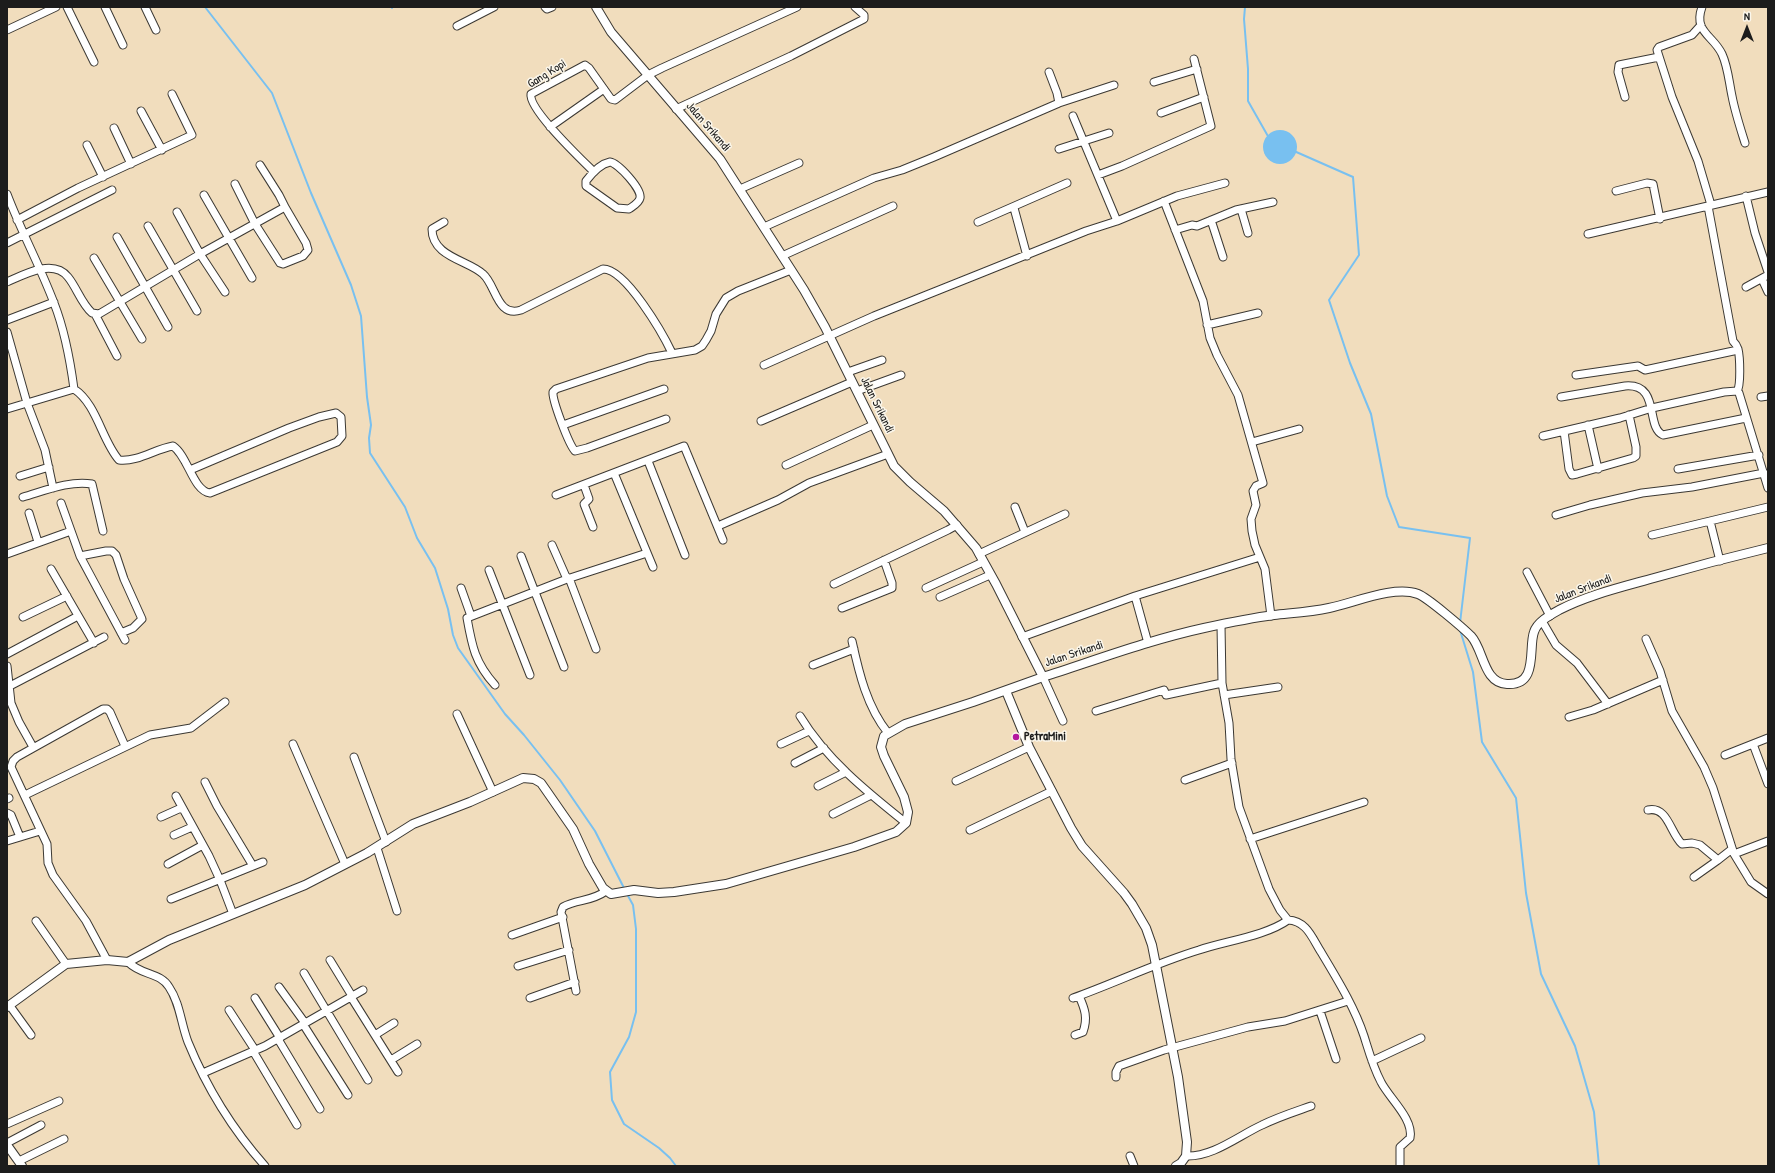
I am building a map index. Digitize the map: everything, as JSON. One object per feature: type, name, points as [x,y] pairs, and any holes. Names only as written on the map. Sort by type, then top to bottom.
[{"type":"street","points":[[7,30],[56,7]]},
{"type":"street","points":[[67,7],[94,62]]},
{"type":"street","points":[[105,7],[123,45]]},
{"type":"street","points":[[144,7],[156,30]]},
{"type":"street","points":[[458,26],[494,7]]},
{"type":"street","points":[[545,7],[552,7]]},
{"type":"street","name":"Jalan Srikandi","points":[[596,7],[611,32],[676,109],[712,148],[791,270],[830,336],[873,425],[898,471],[957,524],[983,562],[1043,677],[1148,643],[1221,625],[1271,616],[1326,609],[1397,591],[1412,592],[1425,597],[1471,636],[1478,646],[1486,667],[1492,676],[1500,682],[1506,684],[1515,683],[1523,679],[1529,670],[1532,658],[1533,633],[1542,621],[1550,616],[1573,604],[1611,591],[1768,548]]},
{"type":"street","points":[[648,75],[797,7]]},
{"type":"street","points":[[676,109],[792,56],[864,19],[864,15],[855,7]]},
{"type":"street","points":[[1702,7],[1700,16],[1701,25],[1703,31],[1717,45],[1723,56],[1735,109],[1745,143]]},
{"type":"street","points":[[1543,436],[1652,408],[1724,392],[1736,391],[1739,389],[1740,381],[1738,350],[1734,340],[1709,206],[1698,161],[1657,49],[1692,35],[1701,25]]},
{"type":"street","points":[[1625,97],[1618,72],[1619,65],[1659,57]]},
{"type":"street","points":[[1098,175],[1122,166],[1211,126],[1194,59]]},
{"type":"street","name":"Gang Kopi","points":[[594,172],[550,127],[536,109],[531,100],[531,94],[585,65],[589,68],[611,99],[615,100],[648,75]]},
{"type":"street","points":[[1154,82],[1197,69]]},
{"type":"street","points":[[1049,72],[1059,103]]},
{"type":"street","points":[[764,227],[874,178],[902,170],[1059,103],[1114,85]]},
{"type":"street","points":[[550,127],[604,89]]},
{"type":"street","points":[[17,220],[103,176],[192,135],[172,94]]},
{"type":"street","points":[[1162,113],[1204,97]]},
{"type":"street","points":[[141,111],[162,150]]},
{"type":"street","points":[[1073,116],[1117,221]]},
{"type":"street","points":[[114,128],[131,164]]},
{"type":"street","points":[[1059,149],[1109,133]]},
{"type":"street","points":[[87,145],[103,176]]},
{"type":"street","points":[[606,162],[613,162],[628,176],[639,190],[640,200],[629,210],[617,208],[586,186],[586,181],[594,172],[606,162]]},
{"type":"street","points":[[740,190],[799,163]]},
{"type":"street","points":[[235,184],[255,224],[282,264],[288,263],[303,256],[307,252],[307,245],[276,189],[260,164]]},
{"type":"street","points":[[978,222],[1014,208],[1068,183]]},
{"type":"street","points":[[764,365],[908,302],[1117,221],[1171,198],[1225,183]]},
{"type":"street","points":[[1616,191],[1647,183],[1653,184],[1660,219]]},
{"type":"street","points":[[7,243],[112,190]]},
{"type":"street","points":[[1588,234],[1660,219],[1746,196],[1768,192]]},
{"type":"street","points":[[7,194],[23,235],[54,302],[70,357],[74,389]]},
{"type":"street","points":[[204,195],[252,278]]},
{"type":"street","points":[[1746,196],[1755,233],[1768,272]]},
{"type":"street","points":[[1171,198],[1175,230],[1203,301],[1213,347],[1238,395],[1262,483],[1256,486],[1253,491],[1256,506],[1251,519],[1253,539],[1266,576],[1271,616]]},
{"type":"street","points":[[1175,230],[1192,224],[1197,226],[1241,209],[1273,202]]},
{"type":"street","points":[[95,314],[111,308],[200,254],[285,206]]},
{"type":"street","points":[[782,256],[894,206]]},
{"type":"street","points":[[1014,208],[1028,256]]},
{"type":"street","points":[[1241,209],[1248,233]]},
{"type":"street","points":[[177,212],[200,254],[225,292]]},
{"type":"street","points":[[1211,220],[1223,257]]},
{"type":"street","points":[[444,222],[432,229],[432,234],[440,247],[454,259],[483,274],[501,305],[509,311],[514,312],[521,310],[603,269],[606,269],[615,273],[642,302],[667,341],[672,353]]},
{"type":"street","points":[[148,226],[197,311]]},
{"type":"street","points":[[118,236],[168,327]]},
{"type":"street","points":[[94,258],[142,339]]},
{"type":"street","points":[[7,282],[39,268],[52,269],[67,276],[86,308],[95,314],[117,356]]},
{"type":"street","points":[[666,419],[575,451],[563,425],[553,397],[553,392],[556,389],[648,358],[695,350],[702,346],[711,331],[721,303],[731,294],[791,270]]},
{"type":"street","points":[[1746,287],[1765,277],[1768,292]]},
{"type":"street","points":[[7,320],[54,302]]},
{"type":"street","points":[[1207,325],[1258,314]]},
{"type":"street","points":[[7,332],[27,402],[45,450],[52,488]]},
{"type":"street","points":[[1576,375],[1638,366],[1645,370],[1738,350]]},
{"type":"street","points":[[848,372],[882,360]]},
{"type":"street","points":[[857,391],[901,375]]},
{"type":"street","points":[[761,421],[852,382]]},
{"type":"street","points":[[1561,397],[1635,386],[1643,392],[1650,401],[1657,430],[1663,435],[1746,418]]},
{"type":"street","points":[[7,409],[74,389],[80,393],[99,422],[111,449],[119,460],[140,457],[173,446],[199,486],[204,492],[210,493],[337,442],[342,436],[341,417],[336,413],[319,417],[288,428],[190,470]]},
{"type":"street","points":[[563,425],[664,389]]},
{"type":"street","points":[[1736,391],[1739,394],[1768,488]]},
{"type":"street","points":[[1564,431],[1569,469],[1572,475],[1598,469],[1636,456],[1636,447],[1629,415]]},
{"type":"street","points":[[786,465],[873,425]]},
{"type":"street","points":[[1588,425],[1598,469]]},
{"type":"street","points":[[1252,442],[1299,429]]},
{"type":"street","points":[[556,495],[684,446],[723,540]]},
{"type":"street","points":[[718,526],[778,500],[809,482],[888,454]]},
{"type":"street","points":[[1678,469],[1759,455]]},
{"type":"street","points":[[648,461],[685,555]]},
{"type":"street","points":[[20,476],[49,467]]},
{"type":"street","points":[[614,473],[652,567]]},
{"type":"street","points":[[1556,515],[1590,505],[1642,493],[1692,487],[1764,473]]},
{"type":"street","points":[[23,497],[52,488],[92,484],[103,531]]},
{"type":"street","points":[[584,484],[589,499],[584,504],[593,527]]},
{"type":"street","points":[[61,503],[80,556],[123,637],[142,619],[124,579],[116,555],[112,551],[106,551],[80,556]]},
{"type":"street","points":[[1015,507],[1025,532]]},
{"type":"street","points":[[1652,535],[1768,508]]},
{"type":"street","points":[[29,512],[38,542]]},
{"type":"street","points":[[978,554],[1065,514]]},
{"type":"street","points":[[1710,521],[1720,561]]},
{"type":"street","points":[[834,584],[957,524]]},
{"type":"street","points":[[7,554],[71,531]]},
{"type":"street","points":[[552,545],[568,579],[596,649]]},
{"type":"street","points":[[495,685],[483,672],[472,645],[467,618],[568,579],[647,553]]},
{"type":"street","points":[[521,556],[564,667]]},
{"type":"street","points":[[1022,637],[1135,596],[1260,557]]},
{"type":"street","points":[[842,608],[892,588],[892,583],[884,560]]},
{"type":"street","points":[[926,588],[983,562]]},
{"type":"street","points":[[51,569],[94,643]]},
{"type":"street","points":[[489,570],[530,675]]},
{"type":"street","points":[[1527,572],[1550,616]]},
{"type":"street","points":[[940,597],[990,575]]},
{"type":"street","points":[[461,588],[471,616]]},
{"type":"street","points":[[23,617],[67,596]]},
{"type":"street","points":[[1135,596],[1148,643]]},
{"type":"street","points":[[7,654],[78,616]]},
{"type":"street","points":[[1542,621],[1556,645],[1577,663],[1608,704]]},
{"type":"street","points":[[1221,625],[1222,683],[1229,723],[1232,763],[1239,807],[1269,889],[1280,910],[1288,920]]},
{"type":"street","points":[[8,687],[104,637]]},
{"type":"street","points":[[1646,639],[1663,680],[1672,710],[1704,767],[1713,788],[1733,852],[1751,882],[1768,894]]},
{"type":"street","points":[[852,642],[868,696],[877,717],[888,733]]},
{"type":"street","points":[[813,665],[854,649]]},
{"type":"street","points":[[7,666],[8,687],[14,710],[33,747]]},
{"type":"street","points":[[31,1035],[8,1006],[66,964],[107,960],[128,962],[169,940],[292,891],[377,848],[413,824],[470,802],[523,778],[534,779],[541,784],[573,829],[589,864],[606,891],[611,894],[634,890],[658,893],[674,892],[726,884],[854,847],[896,832],[906,823],[908,812],[904,797],[887,764],[881,747],[883,738],[888,733],[905,724],[1006,691],[1043,677],[1063,721]]},
{"type":"street","points":[[1569,717],[1608,704],[1663,680]]},
{"type":"street","points":[[1096,711],[1164,690],[1166,695],[1222,683]]},
{"type":"street","points":[[1224,695],[1278,687]]},
{"type":"street","points":[[1006,691],[1029,747],[1082,846],[1124,893],[1146,928],[1152,945],[1172,1048],[1187,1142],[1186,1156],[1181,1163],[1176,1166]]},
{"type":"street","points":[[25,795],[125,746],[156,733],[191,728],[225,702]]},
{"type":"street","points":[[107,960],[86,921],[52,875],[48,863],[48,849],[25,795],[12,770],[11,764],[17,757],[33,747],[105,709],[110,712],[125,746]]},
{"type":"street","points":[[457,714],[493,792]]},
{"type":"street","points":[[800,716],[809,731],[846,772],[871,795],[906,823]]},
{"type":"street","points":[[782,744],[809,731]]},
{"type":"street","points":[[1725,755],[1768,738]]},
{"type":"street","points":[[293,744],[345,864]]},
{"type":"street","points":[[1752,744],[1768,784]]},
{"type":"street","points":[[956,781],[1029,747]]},
{"type":"street","points":[[795,763],[824,748]]},
{"type":"street","points":[[354,757],[386,842]]},
{"type":"street","points":[[1185,780],[1232,763]]},
{"type":"street","points":[[818,786],[846,772]]},
{"type":"street","points":[[206,782],[217,806],[253,866]]},
{"type":"street","points":[[970,830],[1052,791]]},
{"type":"street","points":[[833,814],[871,795]]},
{"type":"street","points":[[176,796],[220,880],[233,914]]},
{"type":"street","points":[[1250,839],[1364,802]]},
{"type":"street","points":[[161,817],[181,808]]},
{"type":"street","points":[[1648,810],[1655,809],[1662,813],[1682,844],[1692,843],[1700,845],[1718,860]]},
{"type":"street","points":[[7,813],[11,816],[20,837]]},
{"type":"street","points":[[174,836],[192,827]]},
{"type":"street","points":[[7,841],[40,831]]},
{"type":"street","points":[[1694,878],[1718,860],[1733,852],[1768,841]]},
{"type":"street","points":[[168,864],[203,845]]},
{"type":"street","points":[[377,848],[397,911]]},
{"type":"street","points":[[171,899],[263,862]]},
{"type":"street","points":[[576,991],[562,912],[563,907],[568,904],[594,898],[606,891]]},
{"type":"street","points":[[512,934],[563,918]]},
{"type":"street","points":[[1075,1035],[1083,1032],[1086,1021],[1086,1012],[1076,997],[1155,965],[1199,950],[1274,928],[1288,920],[1298,921],[1305,927],[1336,976],[1364,1036],[1381,1082],[1409,1125],[1410,1138],[1400,1147],[1400,1166]]},
{"type":"street","points":[[36,921],[66,964]]},
{"type":"street","points":[[518,966],[569,950]]},
{"type":"street","points":[[330,960],[398,1072]]},
{"type":"street","points":[[128,962],[138,971],[162,979],[169,986],[176,1001],[187,1040],[203,1073],[233,1126],[265,1166]]},
{"type":"street","points":[[304,973],[328,1010],[368,1080]]},
{"type":"street","points":[[530,998],[575,982]]},
{"type":"street","points":[[279,987],[304,1023],[348,1095]]},
{"type":"street","points":[[203,1073],[254,1051],[363,990]]},
{"type":"street","points":[[255,998],[320,1109]]},
{"type":"street","points":[[1116,1077],[1117,1069],[1121,1065],[1172,1048],[1248,1027],[1285,1021],[1348,1002]]},
{"type":"street","points":[[229,1010],[297,1125]]},
{"type":"street","points":[[1320,1011],[1336,1059]]},
{"type":"street","points":[[375,1035],[394,1023]]},
{"type":"street","points":[[1372,1061],[1421,1038]]},
{"type":"street","points":[[391,1060],[418,1044]]},
{"type":"street","points":[[7,1124],[59,1101]]},
{"type":"street","points":[[1186,1156],[1200,1155],[1246,1135],[1264,1124],[1311,1106]]},
{"type":"street","points":[[41,1125],[7,1144],[20,1163],[64,1139]]},
{"type":"street","points":[[1130,1156],[1134,1166]]},
{"type":"water","points":[[1280,130],[1292,135],[1297,147],[1292,159],[1280,164],[1268,159],[1263,147],[1268,135]]},
{"type":"waterway","points":[[205,7],[272,93],[311,193],[351,285],[361,316],[367,397],[371,425],[369,438],[370,453],[405,507],[417,538],[435,568],[448,609],[453,635],[458,648],[505,714],[560,780],[595,831],[625,890]]},
{"type":"waterway","points":[[1245,7],[1244,19],[1248,69],[1248,101],[1269,138]]},
{"type":"waterway","points":[[1294,151],[1353,177],[1359,255],[1329,300],[1350,363],[1371,414],[1387,496],[1399,527],[1470,538],[1460,623]]},
{"type":"waterway","points":[[1460,630],[1473,672],[1482,742],[1516,798],[1526,893],[1541,974],[1575,1046],[1594,1112],[1599,1166]]},
{"type":"waterway","points":[[627,894],[633,905],[636,929],[636,1012],[629,1037],[610,1072],[612,1100],[624,1124],[659,1148],[676,1166]]},
{"type":"place","name":"PetraMini","points":[[1016,737]]}]
